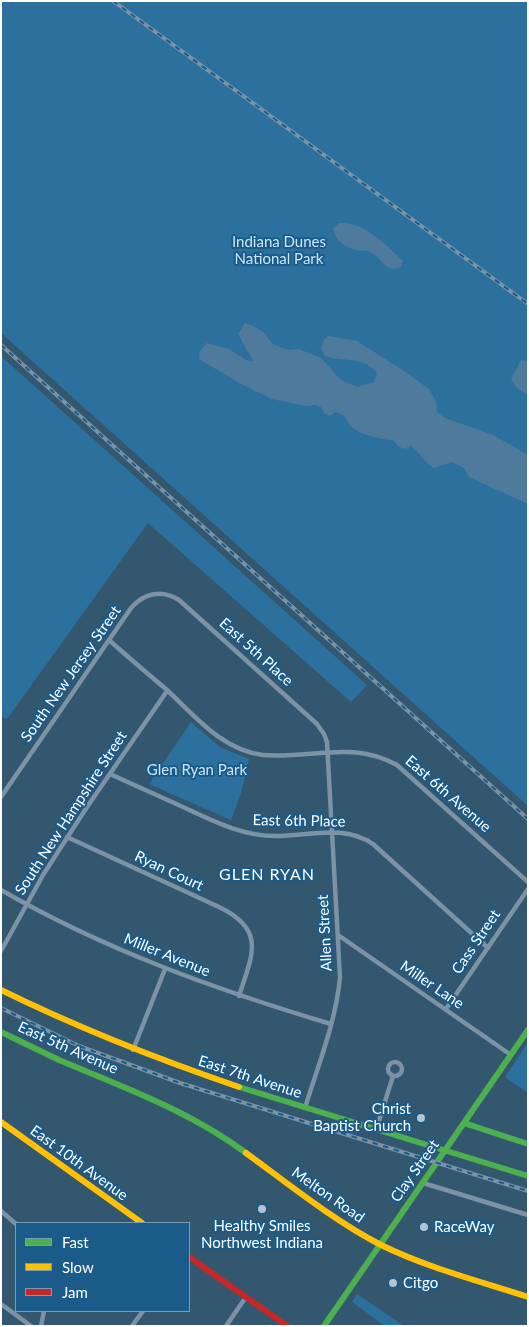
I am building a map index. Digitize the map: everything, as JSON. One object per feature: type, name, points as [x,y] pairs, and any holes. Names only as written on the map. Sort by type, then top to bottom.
[{"type":"street","name":"East 5th Place","points":[[148,595],[168,594],[185,605],[317,724],[326,738],[327,752]]},
{"type":"street","name":"South New Jersey Street","points":[[1,797],[136,603],[148,595]]},
{"type":"street","name":"East 6th Avenue","points":[[110,640],[220,738],[240,748],[264,755],[349,751],[370,753],[397,765],[528,882]]},
{"type":"street","name":"South New Hampshire Street","points":[[1,951],[26,904],[67,838],[167,691]]},
{"type":"street","name":"Allen Street","points":[[305,1108],[331,1024],[338,996],[340,977],[327,752]]},
{"type":"street","name":"East 6th Place","points":[[110,774],[224,825],[249,834],[277,836],[350,833],[366,839],[488,948]]},
{"type":"street","name":"Ryan Court","points":[[67,838],[227,911],[242,921],[248,930],[252,951],[239,996]]},
{"type":"street","name":"Cass Street","points":[[446,1009],[528,889]]},
{"type":"street","name":"Miller Avenue","points":[[1,890],[79,931],[165,969],[239,996],[331,1024]]},
{"type":"street","name":"Miller Lane","points":[[338,935],[511,1055]]},
{"type":"street","points":[[133,1050],[165,969]]},
{"type":"street","name":"East 7th Avenue","points":[[1,990],[38,1009],[133,1050],[198,1074],[528,1176]]},
{"type":"street","name":"Clay Street","points":[[324,1326],[528,1030]]},
{"type":"street","name":"East 5th Avenue","points":[[1,1032],[126,1087]]},
{"type":"street","points":[[376,1130],[393,1076]]},
{"type":"street","name":"Melton Road","points":[[126,1087],[164,1104],[219,1134],[323,1210],[380,1244],[440,1269],[528,1297]]},
{"type":"street","name":"East 10th Avenue","points":[[1,1122],[141,1222]]},
{"type":"street","points":[[464,1123],[528,1144]]},
{"type":"street","points":[[422,1182],[528,1215]]},
{"type":"street","points":[[1,1211],[15,1223]]},
{"type":"street","points":[[190,1258],[286,1326]]},
{"type":"street","points":[[226,1326],[246,1297]]},
{"type":"street","points":[[1,1304],[31,1326]]},
{"type":"street","points":[[40,1326],[44,1312]]},
{"type":"street","points":[[132,1326],[142,1312]]},
{"type":"green space","name":"Indiana Dunes National Park","points":[[1,1],[528,1],[528,806],[1,333]]},
{"type":"green space","points":[[1,356],[367,685],[351,702],[148,523],[7,719],[1,716]]},
{"type":"green space","name":"Glen Ryan Park","points":[[191,722],[220,747],[249,759],[242,790],[231,820],[149,784]]},
{"type":"green space","points":[[528,1042],[528,1093],[505,1077]]},
{"type":"green space","points":[[357,1294],[404,1326],[385,1326],[352,1302]]},
{"type":"shaded area","points":[[339,223],[348,223],[365,229],[403,261],[401,267],[396,269],[387,267],[369,251],[345,246],[334,233],[333,229]]},
{"type":"shaded area","points":[[245,323],[262,331],[273,344],[288,350],[299,349],[321,358],[341,380],[358,387],[374,382],[377,373],[366,364],[360,362],[325,356],[321,348],[328,336],[357,341],[404,371],[429,389],[436,401],[437,412],[445,418],[493,435],[528,455],[528,504],[469,477],[464,468],[452,462],[434,468],[410,445],[406,449],[399,447],[393,440],[364,434],[353,428],[343,415],[336,412],[330,416],[324,413],[321,407],[315,405],[306,406],[272,399],[241,384],[199,359],[200,351],[207,343],[229,349],[246,360],[253,361],[238,334]]},
{"type":"shaded area","points":[[521,360],[528,361],[528,395],[517,388],[511,379]]},
{"type":"railway","points":[[113,1],[528,304]]},
{"type":"railway","points":[[1,345],[528,819]]},
{"type":"railway","points":[[1,1008],[79,1046],[180,1083],[528,1191]]},
{"type":"traffic: fast","points":[[324,1326],[528,1030]]},
{"type":"traffic: fast","points":[[1,1032],[59,1060],[179,1112],[225,1138],[246,1153]]},
{"type":"traffic: fast","points":[[239,1087],[528,1176]]},
{"type":"traffic: fast","points":[[464,1123],[528,1144]]},
{"type":"traffic: slow","points":[[1,990],[118,1042],[239,1087]]},
{"type":"traffic: slow","points":[[1,1122],[141,1222]]},
{"type":"traffic: slow","points":[[246,1153],[295,1190],[381,1245],[435,1267],[528,1297]]},
{"type":"traffic: jam","points":[[190,1258],[287,1326]]},
{"type":"place","name":"Christ Baptist Church","points":[[421,1118]]},
{"type":"place","name":"Healthy Smiles Northwest Indiana","points":[[262,1209]]},
{"type":"place","name":"RaceWay","points":[[424,1227]]},
{"type":"place","name":"Citgo","points":[[393,1283]]},
{"type":"district","name":"GLEN RYAN","points":[[267,875]]}]
